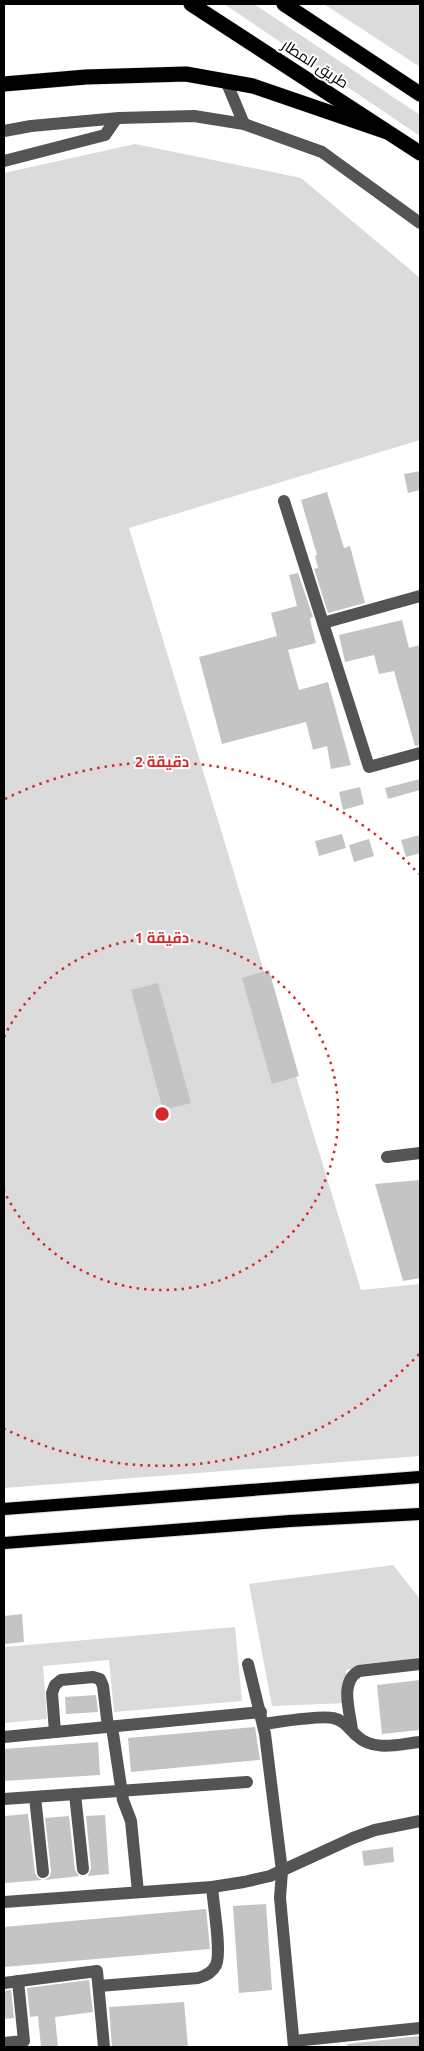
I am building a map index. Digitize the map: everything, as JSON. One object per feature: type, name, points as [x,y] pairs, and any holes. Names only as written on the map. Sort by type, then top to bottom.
[{"type":"highway","name":"طريق المطار","points":[[191,4],[420,153]]},
{"type":"highway","points":[[284,4],[420,94]]},
{"type":"highway","points":[[4,84],[86,77],[186,74],[253,86],[387,132]]},
{"type":"main road","points":[[4,1510],[420,1477]]},
{"type":"main road","points":[[4,1544],[299,1521],[420,1514]]},
{"type":"street","points":[[226,81],[244,124]]},
{"type":"street","points":[[4,131],[31,126],[116,119],[194,116],[244,124],[322,152],[420,223]]},
{"type":"street","points":[[4,161],[105,135],[116,119]]},
{"type":"street","points":[[284,501],[369,767],[420,752]]},
{"type":"street","points":[[323,623],[420,596]]},
{"type":"street","points":[[386,1157],[420,1153]]},
{"type":"street","points":[[248,1664],[262,1718],[282,1871],[280,1898],[294,2044],[420,2028]]},
{"type":"street","points":[[352,1730],[347,1685],[351,1676],[359,1670],[420,1664]]},
{"type":"street","points":[[55,1732],[53,1689],[57,1682],[93,1677],[100,1680],[104,1686],[121,1790],[132,1821],[138,1892]]},
{"type":"street","points":[[4,1737],[110,1727],[262,1718],[328,1717],[342,1721],[364,1742],[374,1746],[420,1742]]},
{"type":"street","points":[[4,1799],[246,1782]]},
{"type":"street","points":[[75,1794],[83,1869]]},
{"type":"street","points":[[35,1797],[43,1872]]},
{"type":"street","points":[[4,1902],[212,1886],[257,1879],[282,1871],[353,1838],[382,1829],[420,1821]]},
{"type":"street","points":[[99,1986],[198,1978],[214,1969],[218,1957],[212,1886]]},
{"type":"street","points":[[4,1983],[97,1971],[104,2047]]},
{"type":"street","points":[[4,2043],[24,2041],[18,1981]]},
{"type":"shaded area","points":[[224,4],[254,4],[420,115],[420,136]]},
{"type":"shaded area","points":[[324,4],[420,4],[420,67]]},
{"type":"shaded area","points":[[135,144],[301,178],[420,278],[420,440],[129,528],[361,1290],[420,1284],[420,1456],[4,1488],[4,173]]},
{"type":"shaded area","points":[[393,1565],[420,1599],[420,1657],[346,1670],[347,1703],[272,1706],[249,1584]]},
{"type":"shaded area","points":[[235,1627],[242,1701],[114,1712],[109,1660],[43,1666],[47,1719],[4,1723],[4,1647]]},
{"type":"building","points":[[420,471],[420,490],[408,493],[404,474]]},
{"type":"building","points":[[327,492],[344,548],[350,546],[365,603],[328,613],[314,569],[318,568],[315,556],[317,555],[301,500]]},
{"type":"building","points":[[298,573],[313,617],[310,618],[316,643],[288,650],[299,690],[328,682],[351,765],[331,769],[327,746],[313,750],[306,722],[222,744],[199,657],[277,636],[271,613],[297,606],[289,575]]},
{"type":"building","points":[[402,620],[409,648],[420,645],[420,745],[415,746],[394,671],[379,674],[374,655],[345,662],[339,635]]},
{"type":"building","points":[[420,779],[420,790],[388,799],[385,788]]},
{"type":"building","points":[[360,787],[364,804],[343,810],[339,792]]},
{"type":"building","points":[[342,834],[346,848],[319,856],[315,841]]},
{"type":"building","points":[[420,835],[420,853],[406,857],[401,840]]},
{"type":"building","points":[[369,839],[374,856],[354,862],[349,845]]},
{"type":"building","points":[[269,970],[299,1076],[272,1084],[242,978]]},
{"type":"building","points":[[158,983],[191,1103],[163,1110],[131,990]]},
{"type":"building","points":[[420,1180],[420,1278],[403,1281],[375,1184]]},
{"type":"building","points":[[22,1614],[24,1642],[4,1644],[4,1616]]},
{"type":"building","points":[[420,1680],[420,1730],[382,1734],[377,1685]]},
{"type":"building","points":[[96,1695],[98,1712],[66,1714],[65,1697]]},
{"type":"building","points":[[255,1727],[260,1760],[131,1772],[128,1738]]},
{"type":"building","points":[[98,1742],[100,1775],[4,1781],[4,1749]]},
{"type":"building","points":[[28,1814],[35,1873],[42,1880],[5,1883],[4,1816]]},
{"type":"building","points":[[105,1815],[109,1874],[88,1876],[91,1868],[86,1816]]},
{"type":"building","points":[[69,1816],[75,1870],[79,1876],[45,1880],[50,1876],[51,1871],[45,1818]]},
{"type":"building","points":[[393,1847],[394,1862],[364,1866],[362,1851]]},
{"type":"building","points":[[266,1904],[272,1990],[239,1993],[233,1906]]},
{"type":"building","points":[[206,1909],[210,1949],[4,1967],[4,1927]]},
{"type":"building","points":[[89,1980],[93,2012],[55,2017],[58,2047],[41,2047],[38,2016],[30,2017],[27,1988]]},
{"type":"building","points":[[11,1990],[14,2018],[4,2019],[4,1991]]},
{"type":"building","points":[[184,2002],[188,2047],[112,2047],[109,2007]]},
{"type":"building","points":[[420,2036],[420,2047],[348,2047],[347,2044]]}]
